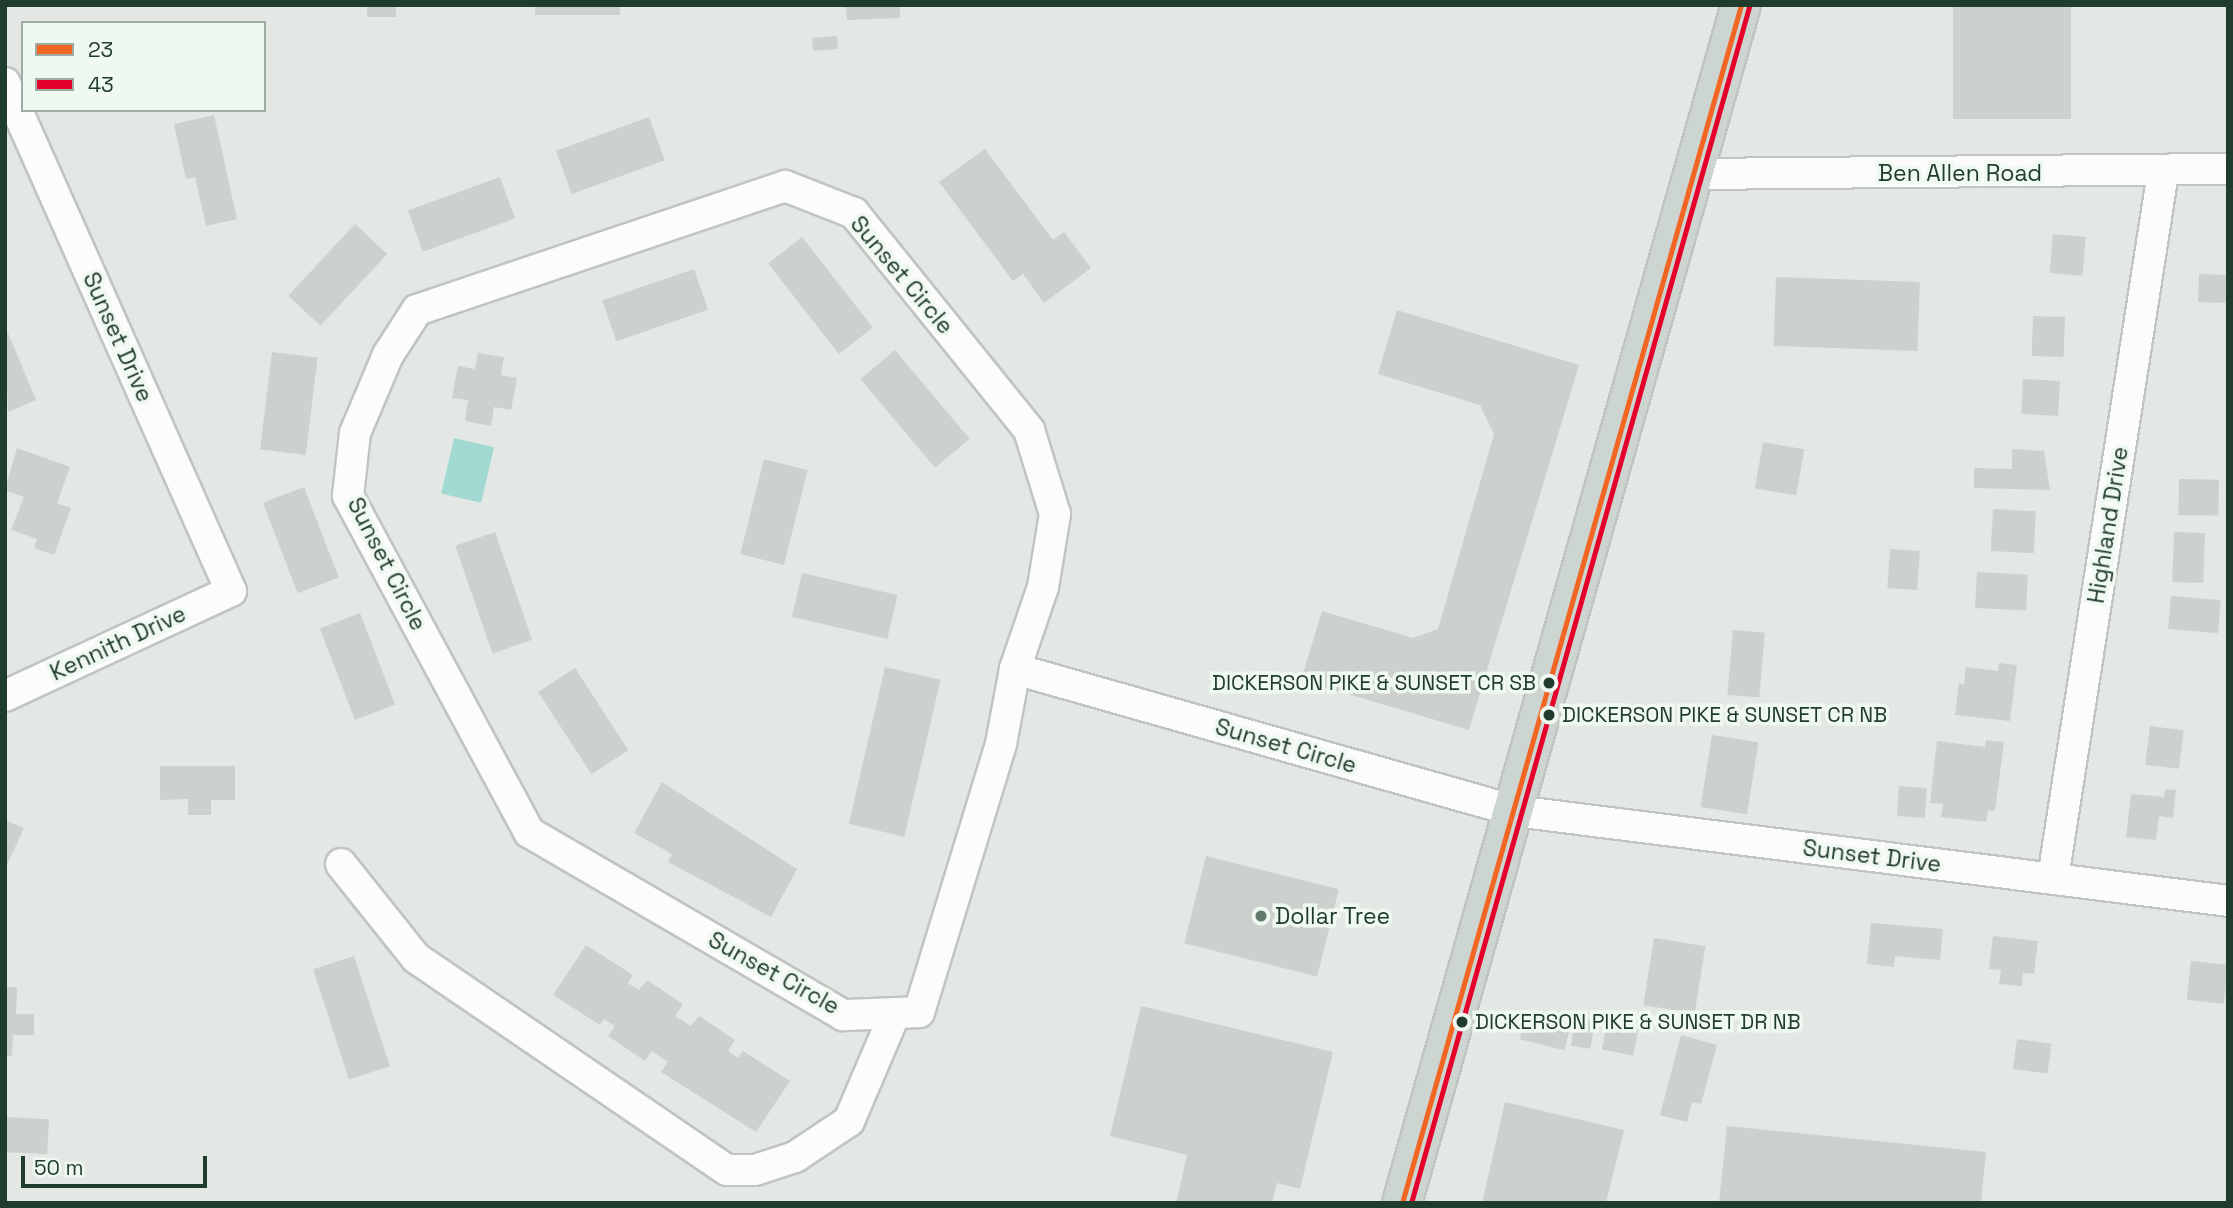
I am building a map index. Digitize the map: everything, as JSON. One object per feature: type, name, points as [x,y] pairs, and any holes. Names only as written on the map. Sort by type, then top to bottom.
[{"type":"main road","points":[[1402,1203],[1516,811],[1741,5]]},
{"type":"street","name":"Sunset Drive","points":[[5,83],[231,591]]},
{"type":"street","name":"Ben Allen Road","points":[[1693,174],[2163,172],[2228,169]]},
{"type":"street","name":"Highland Drive","points":[[2053,878],[2163,172]]},
{"type":"street","name":"Sunset Circle","points":[[785,186],[854,214],[1029,430],[1055,514],[1043,587],[1015,669],[1001,744],[919,1012],[843,1015],[529,832],[348,496],[355,433],[388,355],[417,310],[785,186]]},
{"type":"street","name":"Kennith Drive","points":[[5,696],[231,591]]},
{"type":"street","name":"Sunset Circle","points":[[1015,669],[1516,811]]},
{"type":"street","name":"Sunset Drive","points":[[1516,811],[2228,901]]},
{"type":"street","points":[[341,864],[416,958],[727,1170],[755,1170],[795,1157],[849,1121],[895,1013]]},
{"type":"water","points":[[454,438],[494,447],[481,503],[441,494]]},
{"type":"building","points":[[367,5],[396,5],[396,17],[367,17]]},
{"type":"building","points":[[535,5],[620,5],[620,15],[535,15]]},
{"type":"building","points":[[846,5],[900,5],[900,18],[847,20]]},
{"type":"building","points":[[1953,5],[2071,5],[2071,119],[1953,119]]},
{"type":"building","points":[[837,36],[838,49],[813,51],[812,38]]},
{"type":"building","points":[[214,115],[237,219],[206,226],[195,177],[186,179],[174,124]]},
{"type":"building","points":[[649,117],[665,160],[572,194],[556,151]]},
{"type":"building","points":[[985,149],[1053,240],[1064,232],[1091,268],[1044,303],[1023,274],[1013,281],[939,182]]},
{"type":"building","points":[[500,177],[515,218],[423,252],[408,211]]},
{"type":"building","points":[[355,224],[387,254],[320,326],[288,296]]},
{"type":"building","points":[[2053,234],[2086,237],[2082,276],[2050,273]]},
{"type":"building","points":[[802,237],[873,328],[839,354],[768,263]]},
{"type":"building","points":[[694,269],[708,310],[616,341],[602,301]]},
{"type":"building","points":[[2199,274],[2228,275],[2227,303],[2198,302]]},
{"type":"building","points":[[1776,277],[1920,282],[1918,351],[1774,346]]},
{"type":"building","points":[[1397,310],[1579,365],[1469,730],[1301,680],[1322,611],[1413,638],[1438,629],[1494,434],[1480,405],[1378,374]]},
{"type":"building","points":[[2033,316],[2065,317],[2064,357],[2032,356]]},
{"type":"building","points":[[8,333],[36,400],[8,412],[5,334]]},
{"type":"building","points":[[895,350],[970,439],[935,468],[861,379]]},
{"type":"building","points":[[272,352],[318,358],[306,455],[260,449]]},
{"type":"building","points":[[478,353],[504,357],[501,375],[517,378],[511,410],[494,407],[491,426],[465,421],[468,400],[452,398],[458,366],[475,369]]},
{"type":"building","points":[[2023,379],[2060,381],[2058,416],[2021,414]]},
{"type":"building","points":[[1763,442],[1804,449],[1796,496],[1755,488]]},
{"type":"building","points":[[17,448],[70,467],[57,503],[71,508],[54,555],[34,548],[37,539],[11,530],[24,497],[5,490]]},
{"type":"building","points":[[2012,449],[2044,451],[2050,490],[1974,488],[1974,468],[2012,469]]},
{"type":"building","points":[[764,459],[808,470],[784,565],[740,554]]},
{"type":"building","points":[[2179,479],[2219,480],[2218,516],[2178,515]]},
{"type":"building","points":[[304,487],[339,578],[298,593],[263,503]]},
{"type":"building","points":[[1993,509],[2036,511],[2034,553],[1991,551]]},
{"type":"building","points":[[495,532],[532,640],[492,653],[455,546]]},
{"type":"building","points":[[2174,532],[2205,533],[2203,583],[2172,582]]},
{"type":"building","points":[[1890,549],[1920,551],[1917,590],[1887,588]]},
{"type":"building","points":[[1977,572],[2028,575],[2026,611],[1975,608]]},
{"type":"building","points":[[802,573],[897,595],[887,639],[792,617]]},
{"type":"building","points":[[2171,596],[2221,600],[2218,633],[2168,629]]},
{"type":"building","points":[[360,613],[395,704],[355,720],[320,628]]},
{"type":"building","points":[[1733,630],[1765,633],[1759,698],[1727,695]]},
{"type":"building","points":[[1999,663],[2017,665],[2010,721],[1955,715],[1959,683],[1964,684],[1966,667],[1998,671]]},
{"type":"building","points":[[885,667],[941,680],[904,837],[849,824]]},
{"type":"building","points":[[575,668],[628,750],[591,774],[538,692]]},
{"type":"building","points":[[2150,726],[2184,730],[2179,769],[2145,765]]},
{"type":"building","points":[[1712,735],[1758,742],[1747,814],[1701,807]]},
{"type":"building","points":[[1986,740],[2004,742],[1995,811],[1988,810],[1986,822],[1941,817],[1943,804],[1930,803],[1937,741],[1985,747]]},
{"type":"building","points":[[160,766],[235,766],[235,800],[211,800],[211,815],[188,815],[188,799],[160,800]]},
{"type":"building","points":[[662,782],[797,869],[771,917],[668,862],[672,854],[634,833]]},
{"type":"building","points":[[1899,786],[1927,788],[1925,818],[1897,816]]},
{"type":"building","points":[[2165,789],[2176,790],[2173,818],[2159,816],[2156,840],[2126,837],[2131,794],[2164,797]]},
{"type":"building","points":[[5,820],[24,828],[5,869]]},
{"type":"building","name":"Dollar Tree","points":[[1206,856],[1339,889],[1317,976],[1184,943]]},
{"type":"building","points":[[1871,923],[1943,929],[1940,960],[1895,956],[1894,967],[1867,964]]},
{"type":"building","points":[[1993,936],[2038,941],[2034,974],[2023,973],[2022,986],[1999,984],[2001,970],[1989,969]]},
{"type":"building","points":[[1654,938],[1705,946],[1695,1013],[1643,1005]]},
{"type":"building","points":[[586,945],[633,975],[628,983],[639,990],[647,980],[683,1004],[675,1016],[691,1026],[699,1016],[735,1040],[728,1051],[738,1058],[743,1051],[790,1081],[756,1132],[661,1072],[668,1062],[652,1051],[645,1061],[608,1036],[615,1026],[604,1019],[600,1025],[553,995]]},
{"type":"building","points":[[354,956],[390,1066],[349,1080],[313,969]]},
{"type":"building","points":[[2191,961],[2228,965],[2224,1004],[2187,1000]]},
{"type":"building","points":[[5,987],[17,987],[16,1014],[34,1014],[34,1035],[13,1035],[12,1056],[5,1056]]},
{"type":"building","points":[[1141,1006],[1333,1052],[1300,1189],[1277,1183],[1272,1203],[1176,1203],[1187,1155],[1110,1136]]},
{"type":"building","points":[[1526,1014],[1571,1025],[1564,1050],[1520,1039]]},
{"type":"building","points":[[1575,1019],[1595,1022],[1591,1049],[1571,1046]]},
{"type":"building","points":[[1607,1023],[1638,1029],[1633,1056],[1602,1050]]},
{"type":"building","points":[[1681,1035],[1717,1045],[1701,1104],[1692,1102],[1687,1122],[1660,1115]]},
{"type":"building","points":[[2017,1039],[2052,1044],[2047,1074],[2013,1069]]},
{"type":"building","points":[[1505,1102],[1624,1130],[1606,1203],[1482,1203]]},
{"type":"building","points":[[5,1117],[49,1119],[47,1154],[5,1152]]},
{"type":"building","points":[[1727,1126],[1986,1152],[1981,1203],[1719,1203]]},
{"type":"transit line","name":"23","points":[[1402,1203],[1741,5]]},
{"type":"transit line","name":"43","points":[[1411,1203],[1749,7]]},
{"type":"place","name":"DICKERSON PIKE & SUNSET CR SB","points":[[1549,683]]},
{"type":"place","name":"DICKERSON PIKE & SUNSET CR NB","points":[[1549,715]]},
{"type":"place","name":"Dollar Tree","points":[[1261,916]]},
{"type":"place","name":"DICKERSON PIKE & SUNSET DR NB","points":[[1462,1022]]}]
